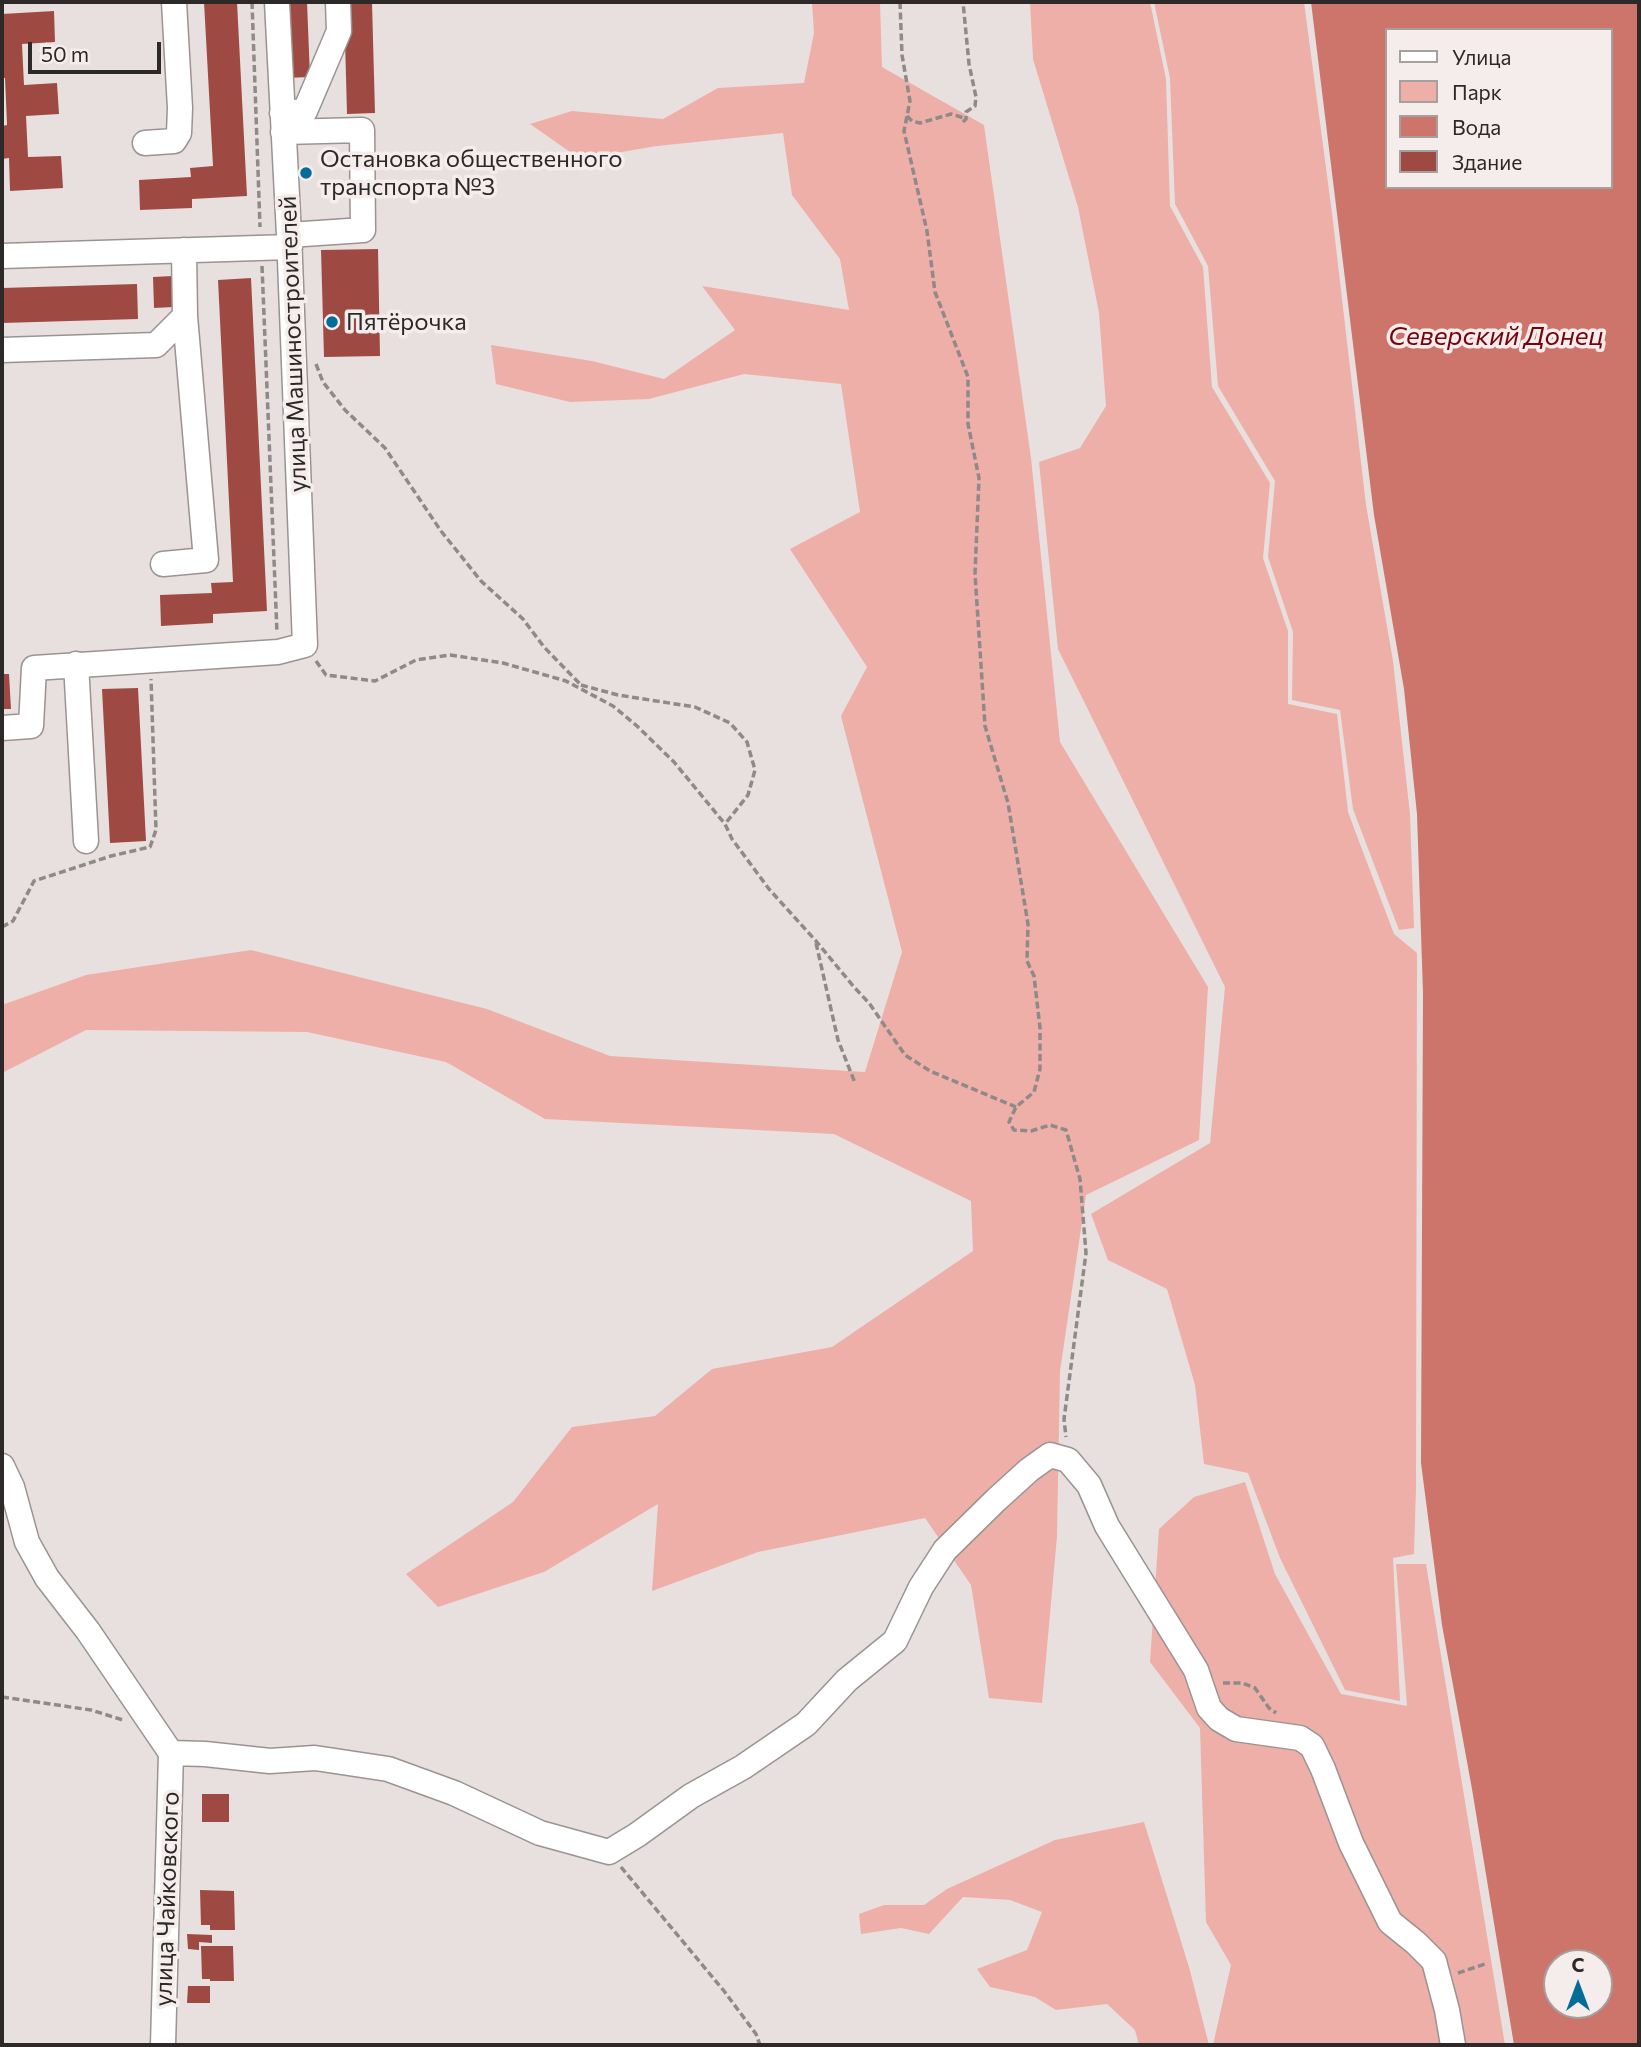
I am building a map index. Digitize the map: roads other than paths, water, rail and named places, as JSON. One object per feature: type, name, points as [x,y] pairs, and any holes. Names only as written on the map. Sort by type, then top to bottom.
[{"type":"street","points":[[145,143],[174,141],[179,133],[174,2]]},
{"type":"street","name":"улица Машиностроителей","points":[[76,664],[278,652],[305,645],[277,2]]},
{"type":"street","points":[[282,123],[305,111],[340,31],[338,2]]},
{"type":"street","points":[[2,256],[261,248],[363,230],[362,130],[282,123]]},
{"type":"street","points":[[163,564],[206,560],[185,316],[184,250]]},
{"type":"street","points":[[2,350],[156,345],[185,316]]},
{"type":"street","points":[[2,728],[31,726],[34,668],[76,664],[86,841]]},
{"type":"street","points":[[2,1466],[12,1487],[27,1542],[47,1578],[88,1631],[171,1753],[270,1761],[315,1758],[388,1769],[454,1793],[540,1833],[609,1852],[691,1796],[743,1767],[806,1724],[847,1679],[895,1641],[921,1587],[945,1550],[996,1500],[1049,1455],[1068,1460],[1088,1485],[1107,1526],[1196,1670],[1209,1707],[1219,1718],[1236,1729],[1300,1738],[1312,1746],[1351,1843],[1390,1922],[1434,1961],[1453,2045]]},
{"type":"street","name":"улица Чайковского","points":[[163,2045],[171,1753]]},
{"type":"water","name":"Северский Донец","points":[[1311,2],[1639,2],[1639,2045],[1514,2045],[1442,1625],[1421,1463],[1423,993],[1417,814],[1404,689],[1374,515]]},
{"type":"place","name":"Остановка общественного транспорта №3","points":[[306,173]]},
{"type":"place","name":"Пятёрочка","points":[[332,322]]}]
